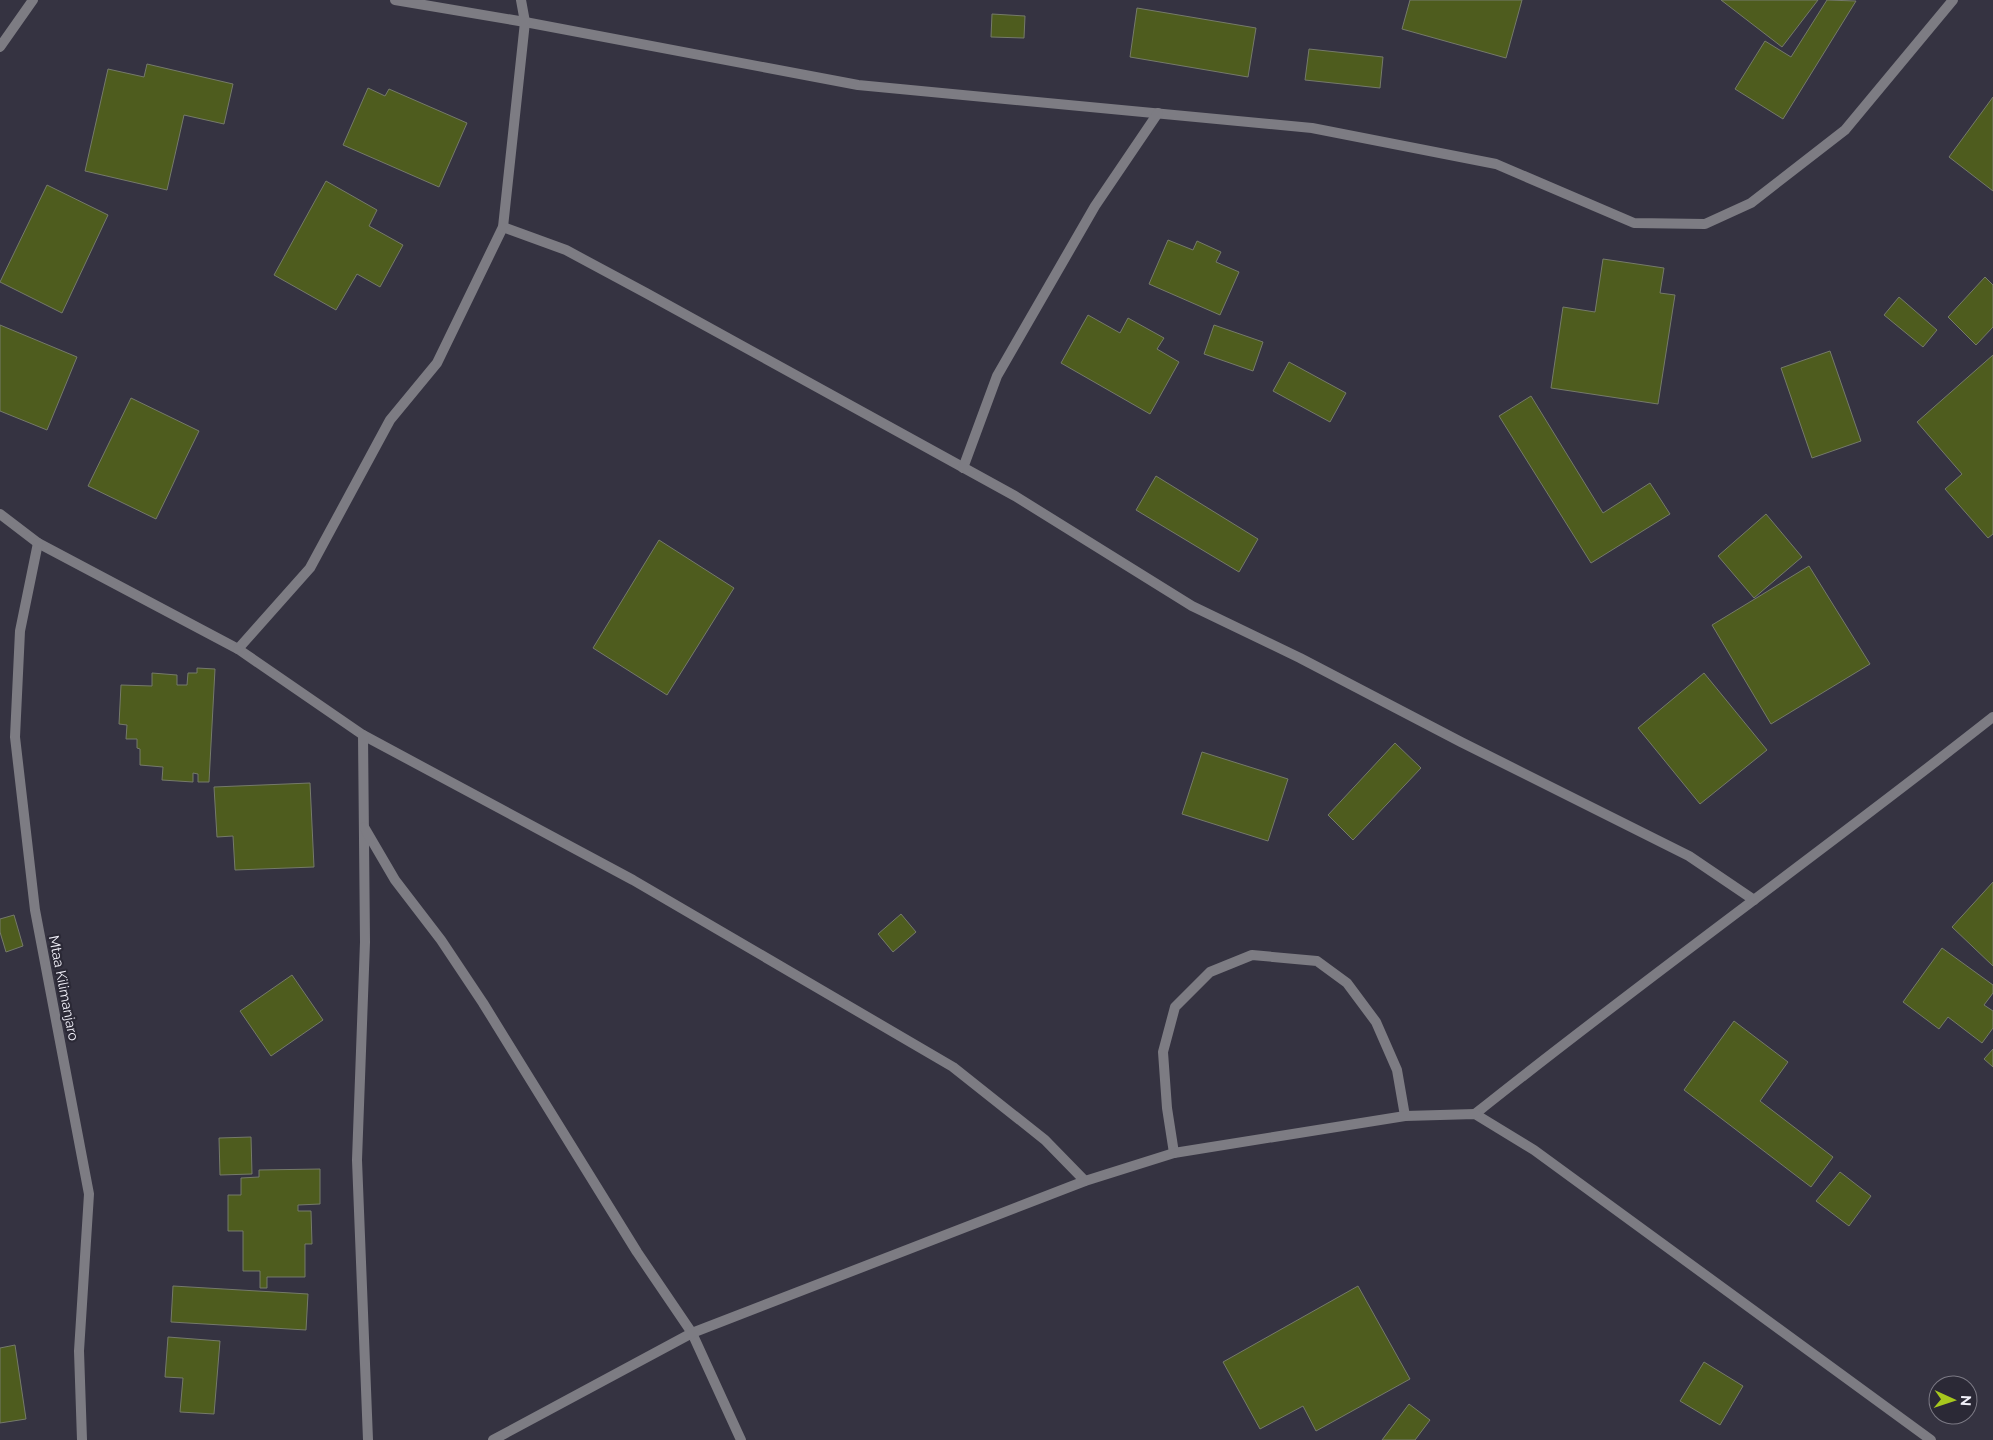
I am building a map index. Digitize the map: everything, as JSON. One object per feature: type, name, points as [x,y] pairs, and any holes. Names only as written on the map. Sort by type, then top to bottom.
[{"type":"street","points":[[0,47],[33,0]]},
{"type":"street","points":[[395,0],[525,22],[858,85],[1312,128],[1496,164],[1634,223],[1705,224],[1751,203],[1845,130],[1953,0]]},
{"type":"street","points":[[238,650],[310,568],[390,420],[436,363],[503,227],[525,22],[520,0]]},
{"type":"street","points":[[963,468],[997,376],[1095,206],[1158,114]]},
{"type":"street","points":[[503,227],[566,250],[1015,496],[1192,606],[1300,658],[1461,742],[1689,856],[1754,900]]},
{"type":"street","points":[[0,514],[38,543],[238,650],[363,735],[634,880],[952,1067],[1045,1140],[1085,1181]]},
{"type":"street","name":"Mtaa Kilimanjaro","points":[[38,543],[20,631],[15,737],[35,910],[89,1194],[79,1351],[82,1440]]},
{"type":"street","points":[[1475,1114],[1558,1048],[1993,717]]},
{"type":"street","points":[[363,735],[365,942],[357,1160],[368,1440]]},
{"type":"street","points":[[364,827],[395,880],[441,940],[483,1003],[637,1252],[692,1333],[741,1440]]},
{"type":"street","points":[[1174,1153],[1167,1108],[1163,1052],[1175,1007],[1210,972],[1252,956],[1317,961],[1347,983],[1376,1022],[1398,1070],[1405,1116]]},
{"type":"street","points":[[493,1440],[692,1333],[1085,1181],[1174,1153],[1405,1116],[1475,1114],[1534,1150],[1931,1440]]},
{"type":"building","points":[[1410,0],[1522,0],[1506,58],[1402,29]]},
{"type":"building","points":[[1721,0],[1818,0],[1782,47]]},
{"type":"building","points":[[1827,0],[1856,1],[1783,119],[1735,89],[1765,41],[1791,57]]},
{"type":"building","points":[[1137,8],[1256,28],[1248,77],[1130,57]]},
{"type":"building","points":[[992,14],[1025,16],[1024,38],[991,37]]},
{"type":"building","points":[[1309,49],[1383,57],[1380,88],[1305,80]]},
{"type":"building","points":[[147,64],[233,84],[224,124],[184,115],[167,190],[85,171],[108,69],[144,77]]},
{"type":"building","points":[[368,88],[385,96],[389,89],[467,123],[439,187],[343,145]]},
{"type":"building","points":[[1993,97],[1993,191],[1949,157]]},
{"type":"building","points":[[326,181],[377,210],[369,226],[403,245],[380,287],[357,274],[336,310],[274,275]]},
{"type":"building","points":[[47,185],[108,215],[62,313],[0,282]]},
{"type":"building","points":[[1168,240],[1193,250],[1197,241],[1221,252],[1216,262],[1239,272],[1220,315],[1149,284]]},
{"type":"building","points":[[1603,259],[1664,268],[1660,293],[1675,295],[1658,404],[1551,388],[1563,307],[1595,312]]},
{"type":"building","points":[[1985,277],[1993,285],[1993,327],[1976,345],[1948,317]]},
{"type":"building","points":[[1899,297],[1937,330],[1923,347],[1884,315]]},
{"type":"building","points":[[1088,315],[1120,333],[1128,318],[1164,338],[1157,349],[1179,362],[1150,414],[1061,363]]},
{"type":"building","points":[[0,325],[77,357],[47,430],[0,411]]},
{"type":"building","points":[[1214,325],[1263,342],[1253,371],[1204,354]]},
{"type":"building","points":[[1830,351],[1861,441],[1812,458],[1781,368]]},
{"type":"building","points":[[1993,355],[1993,534],[1988,538],[1945,489],[1962,474],[1917,422]]},
{"type":"building","points":[[1289,362],[1346,393],[1330,422],[1273,391]]},
{"type":"building","points":[[1531,396],[1603,513],[1650,483],[1670,514],[1591,563],[1499,416]]},
{"type":"building","points":[[131,398],[199,431],[156,519],[88,486]]},
{"type":"building","points":[[1156,476],[1258,539],[1239,572],[1136,510]]},
{"type":"building","points":[[1766,514],[1802,557],[1754,598],[1718,556]]},
{"type":"building","points":[[659,540],[734,588],[667,695],[593,648]]},
{"type":"building","points":[[1809,566],[1870,664],[1771,724],[1712,625]]},
{"type":"building","points":[[197,668],[215,669],[209,782],[198,782],[198,774],[193,773],[193,782],[162,780],[163,767],[140,765],[140,749],[137,748],[137,739],[126,739],[127,725],[119,724],[121,685],[152,686],[152,673],[177,675],[177,685],[187,685],[188,673],[197,673]]},
{"type":"building","points":[[1704,673],[1767,750],[1700,804],[1638,728]]},
{"type":"building","points":[[1395,743],[1421,768],[1353,840],[1328,815]]},
{"type":"building","points":[[1202,752],[1288,779],[1268,841],[1182,814]]},
{"type":"building","points":[[310,783],[314,867],[235,870],[233,836],[217,837],[214,787]]},
{"type":"building","points":[[1993,882],[1993,966],[1952,927]]},
{"type":"building","points":[[901,914],[916,932],[893,952],[878,934]]},
{"type":"building","points":[[14,915],[23,946],[6,952],[0,932],[0,919]]},
{"type":"building","points":[[1942,948],[1993,985],[1993,993],[1984,1005],[1993,1011],[1993,1028],[1982,1043],[1948,1017],[1939,1029],[1903,1002]]},
{"type":"building","points":[[292,975],[323,1020],[271,1056],[240,1011]]},
{"type":"building","points":[[1734,1021],[1788,1062],[1760,1101],[1833,1157],[1811,1187],[1684,1090]]},
{"type":"building","points":[[1993,1049],[1993,1067],[1984,1059]]},
{"type":"building","points":[[251,1137],[252,1174],[220,1175],[219,1138]]},
{"type":"building","points":[[320,1169],[320,1204],[298,1205],[298,1211],[311,1211],[312,1244],[305,1244],[305,1277],[267,1277],[267,1288],[260,1288],[260,1271],[243,1271],[243,1231],[228,1231],[228,1195],[241,1195],[241,1178],[259,1177],[259,1170]]},
{"type":"building","points":[[1840,1172],[1871,1196],[1849,1226],[1816,1201]]},
{"type":"building","points":[[173,1286],[308,1294],[306,1330],[171,1322]]},
{"type":"building","points":[[1358,1286],[1410,1379],[1316,1431],[1303,1406],[1260,1429],[1223,1362]]},
{"type":"building","points":[[168,1337],[220,1341],[214,1414],[180,1412],[183,1378],[165,1377]]},
{"type":"building","points":[[15,1345],[26,1419],[0,1423],[0,1348]]},
{"type":"building","points":[[1704,1362],[1743,1386],[1720,1425],[1680,1401]]},
{"type":"building","points":[[1409,1404],[1430,1420],[1415,1440],[1382,1440]]}]
